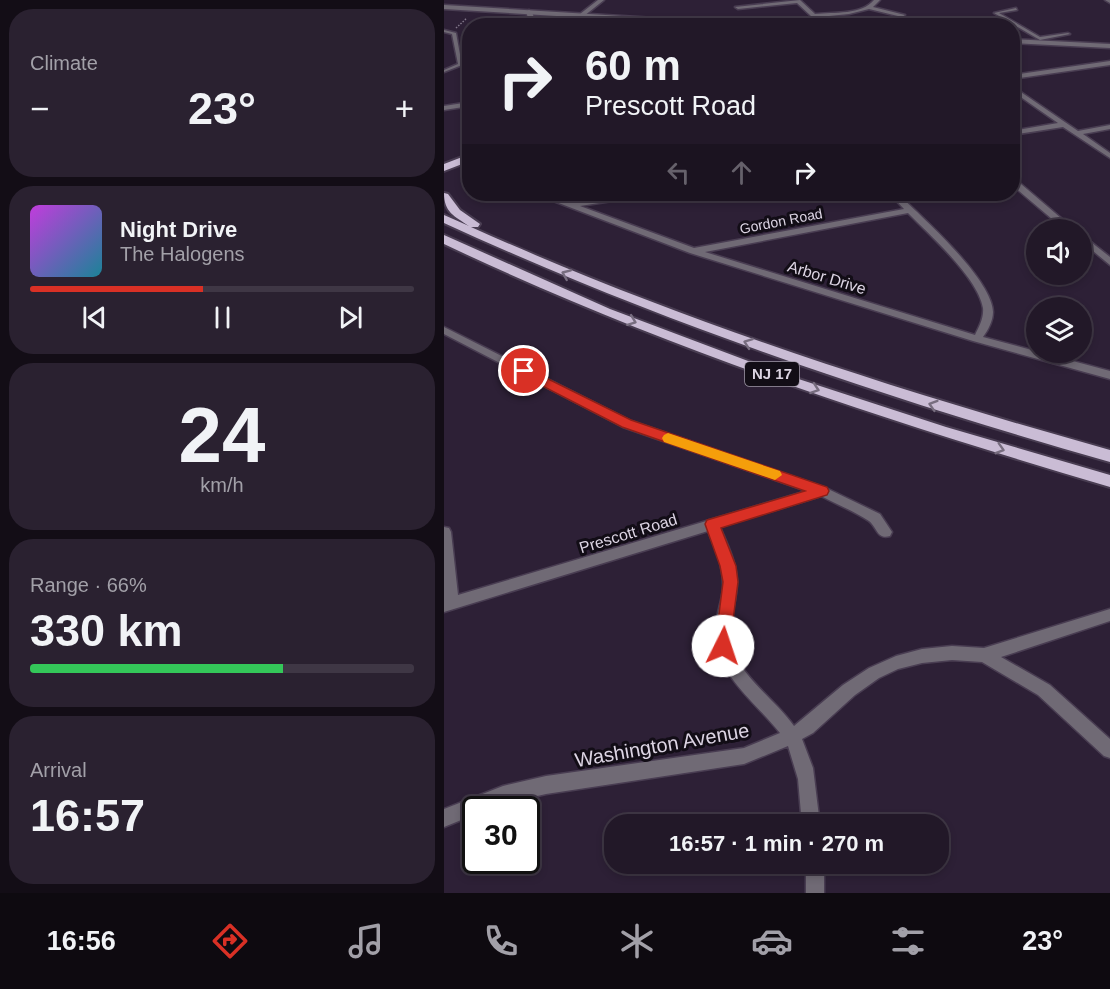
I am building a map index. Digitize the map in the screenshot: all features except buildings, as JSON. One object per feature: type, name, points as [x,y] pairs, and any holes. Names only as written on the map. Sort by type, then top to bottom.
[{"type":"highway","points":[[444,157],[462,157]]},
{"type":"highway","points":[[444,168],[462,160]]},
{"type":"highway","points":[[444,196],[456,212],[523,255]]},
{"type":"highway","name":"NJ 17","points":[[444,219],[523,255],[655,309],[774,353],[914,399],[1110,456]]},
{"type":"highway","name":"NJ 17","points":[[444,238],[599,309],[758,369],[860,404],[1110,481]]},
{"type":"highway","points":[[444,250],[510,281],[599,309]]},
{"type":"street","points":[[582,15],[601,0]]},
{"type":"street","points":[[738,7],[797,0],[814,16],[870,8],[902,15]]},
{"type":"street","points":[[870,8],[877,0]]},
{"type":"street","points":[[444,7],[619,18]]},
{"type":"street","points":[[529,12],[531,18]]},
{"type":"street","points":[[1020,41],[1110,46]]},
{"type":"street","points":[[1020,76],[1110,63]]},
{"type":"street","points":[[1020,93],[1110,156]]},
{"type":"street","points":[[444,108],[462,105]]},
{"type":"street","points":[[1020,132],[1065,124]]},
{"type":"street","points":[[1077,133],[1110,127]]},
{"type":"street","points":[[1020,188],[1058,219]]},
{"type":"street","name":"Arbor Drive","points":[[557,201],[693,251],[977,339],[1110,375]]},
{"type":"street","points":[[570,206],[601,201]]},
{"type":"street","points":[[901,201],[966,270],[984,294],[988,311],[987,320],[977,339]]},
{"type":"street","name":"Gordon Road","points":[[693,251],[910,210]]},
{"type":"street","points":[[1092,247],[1110,262]]},
{"type":"street","points":[[444,330],[627,424],[822,491],[874,518],[885,532]]},
{"type":"street","name":"Prescott Road","points":[[448,605],[822,491]]},
{"type":"street","points":[[712,524],[728,566],[730,582],[723,646],[729,661],[792,736],[804,767],[810,814]]},
{"type":"street","points":[[444,532],[448,605]]},
{"type":"street","name":"Washington Avenue","points":[[444,818],[503,795],[546,785],[744,756],[792,736],[807,727],[849,690],[874,673],[896,663],[922,656],[952,653],[984,655],[1110,615]]},
{"type":"street","points":[[984,655],[1044,690],[1071,712],[1110,750]]},
{"type":"street","points":[[815,874],[816,893]]},
{"type":"lane","points":[[1005,18],[996,13],[1016,9]]},
{"type":"lane","points":[[1020,27],[1046,43]]},
{"type":"lane","points":[[444,31],[453,32],[460,66],[444,70]]},
{"type":"lane","points":[[1039,38],[1068,34]]},
{"type":"lane","points":[[444,43],[456,42]]},
{"type":"slow traffic","points":[[668,438],[775,475]]},
{"type":"route","points":[[524,371],[627,424],[822,491],[712,524],[728,566],[730,582],[723,646]]}]
